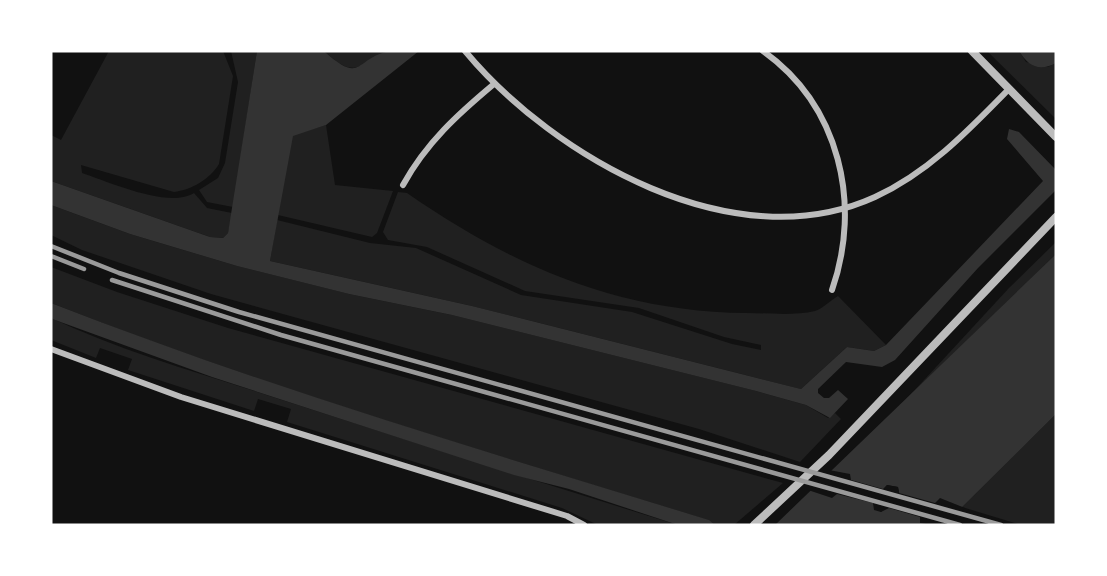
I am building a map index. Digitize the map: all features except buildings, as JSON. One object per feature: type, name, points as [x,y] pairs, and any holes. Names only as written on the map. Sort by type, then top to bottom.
[{"type":"street","points":[[465,51],[494,84],[557,137],[606,167],[660,191],[720,209],[764,216],[801,216],[847,208],[879,195],[917,174],[940,156],[1009,89]]},
{"type":"street","points":[[764,51],[795,80],[822,119],[839,163],[847,208],[845,240],[832,290]]},
{"type":"street","points":[[972,51],[1056,137]]},
{"type":"street","points":[[403,185],[413,166],[438,134],[494,84]]},
{"type":"street","points":[[754,525],[829,455],[1056,217]]},
{"type":"street","points":[[51,349],[181,397],[567,516],[584,525]]},
{"type":"shaded area","points":[[401,50],[419,51],[326,125],[293,136],[270,261],[472,306],[801,389],[847,347],[874,351],[886,345],[1043,181],[1007,139],[1009,129],[1019,132],[1056,170],[1056,190],[978,268],[895,360],[882,367],[846,362],[818,389],[818,393],[824,398],[829,398],[838,390],[848,399],[830,418],[806,405],[756,391],[452,315],[349,294],[237,266],[130,234],[51,205],[51,181],[210,237],[223,238],[228,233],[257,51],[324,51],[346,67],[353,68],[378,54]]},
{"type":"shaded area","points":[[109,51],[223,51],[233,76],[219,164],[205,179],[193,186],[174,192],[81,165],[82,173],[123,188],[155,196],[183,197],[194,193],[207,208],[232,213],[228,233],[223,238],[210,237],[51,181],[51,135],[61,140]]},
{"type":"shaded area","points":[[231,51],[257,51],[233,207],[207,202],[199,190],[218,178],[225,163],[238,82]]},
{"type":"shaded area","points":[[324,51],[389,51],[356,68],[349,68],[334,60]]},
{"type":"shaded area","points":[[987,51],[1019,51],[1026,62],[1048,67],[1056,63],[1056,119]]},
{"type":"shaded area","points":[[1019,51],[1056,51],[1056,63],[1044,67],[1034,66]]},
{"type":"shaded area","points":[[326,125],[335,185],[393,191],[377,233],[372,237],[278,215],[290,141],[293,135]]},
{"type":"shaded area","points":[[398,192],[407,193],[446,219],[526,262],[567,280],[609,294],[699,311],[781,314],[815,311],[838,296],[886,345],[874,351],[847,347],[801,389],[472,306],[270,261],[277,220],[370,243],[416,248],[521,295],[632,312],[732,344],[761,350],[761,345],[724,337],[639,308],[525,291],[427,247],[388,240],[383,232]]},
{"type":"shaded area","points":[[51,205],[130,234],[237,266],[349,294],[452,315],[756,391],[806,405],[828,418],[835,413],[841,419],[800,462],[699,429],[211,294],[82,250],[51,235]]},
{"type":"shaded area","points":[[1056,242],[1056,254],[901,405],[1009,288]]},
{"type":"shaded area","points":[[1056,254],[1056,414],[944,525],[775,525]],"holes":[[[887,485],[898,487],[900,497],[881,512],[873,504]]]},
{"type":"shaded area","points":[[51,267],[117,292],[228,328],[783,483],[734,525],[715,525],[708,520],[295,391],[51,303]]},
{"type":"shaded area","points":[[51,303],[295,391],[709,520],[715,525],[678,525],[569,489],[514,475],[212,377],[55,320],[51,318]]},
{"type":"shaded area","points":[[51,318],[164,362],[678,525],[598,525],[562,508],[287,422],[291,409],[258,399],[254,411],[128,370],[132,359],[100,348],[96,358],[51,340]]},
{"type":"shaded area","points":[[1056,414],[1056,525],[1021,525],[962,507]]},
{"type":"pier","points":[[829,470],[850,474],[851,480],[883,489],[887,485],[898,487],[899,493],[935,503],[940,498],[965,508],[948,525],[926,524],[920,523],[920,517],[889,508],[881,512],[874,510],[873,503],[837,494],[832,498],[808,490]]},
{"type":"railway","points":[[51,246],[119,273],[239,312],[1001,525]]},
{"type":"railway","points":[[51,256],[84,269]]},
{"type":"railway","points":[[112,280],[281,335],[960,525]]}]
